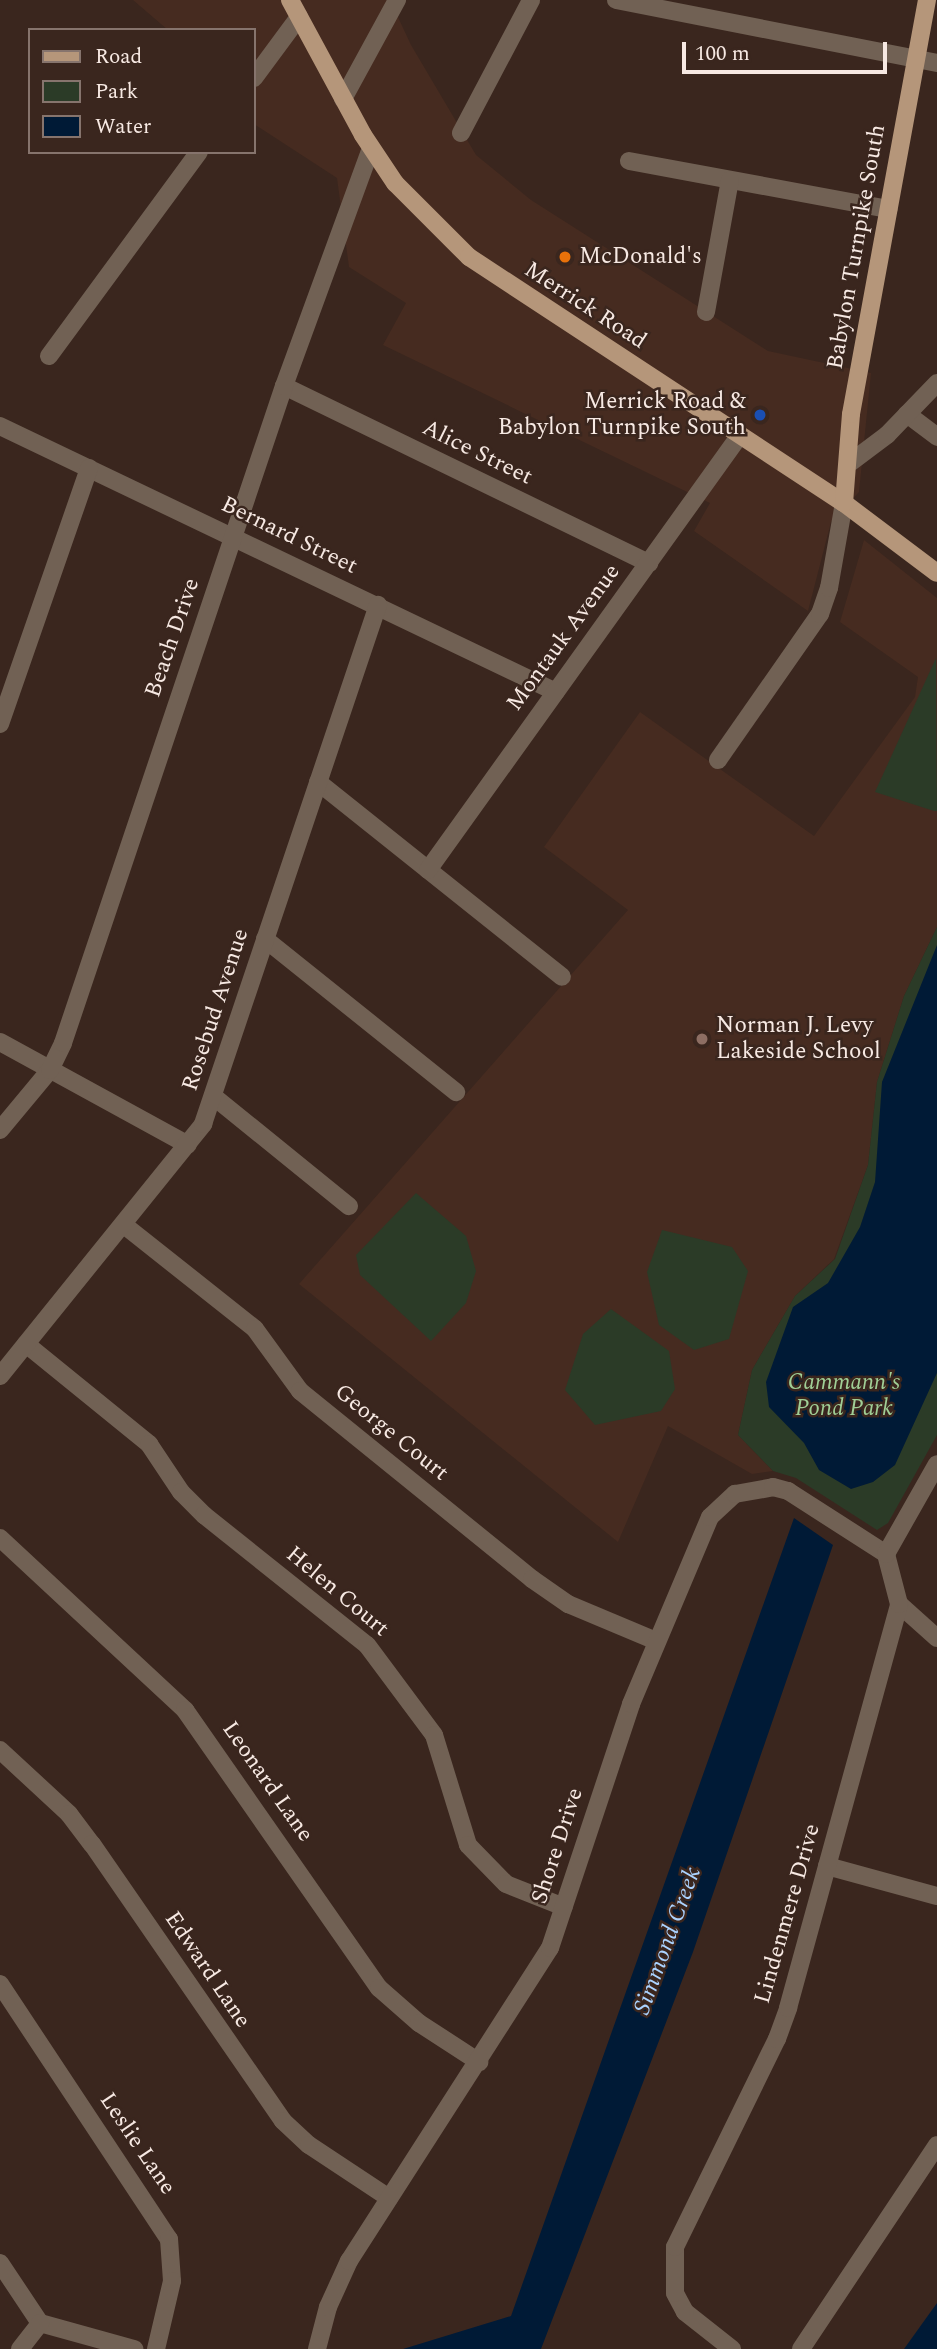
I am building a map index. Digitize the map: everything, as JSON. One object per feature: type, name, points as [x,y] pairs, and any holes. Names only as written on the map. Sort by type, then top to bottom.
[{"type":"main road","name":"Merrick Road","points":[[290,0],[370,148],[412,202],[469,257],[844,503],[937,573]]},
{"type":"main road","name":"Babylon Turnpike South","points":[[844,503],[851,462],[851,414],[928,0]]},
{"type":"street","points":[[343,99],[397,0]]},
{"type":"street","points":[[461,133],[531,0]]},
{"type":"street","points":[[616,0],[937,63]]},
{"type":"street","points":[[256,75],[299,17]]},
{"type":"street","name":"Beach Drive","points":[[0,1130],[50,1070],[284,386],[370,148]]},
{"type":"street","points":[[49,356],[198,154]]},
{"type":"street","points":[[629,161],[889,209]]},
{"type":"street","points":[[706,312],[730,180]]},
{"type":"street","points":[[851,462],[907,414],[937,383]]},
{"type":"street","name":"Alice Street","points":[[284,386],[649,563]]},
{"type":"street","points":[[907,414],[937,437]]},
{"type":"street","name":"Bernard Street","points":[[0,426],[556,692]]},
{"type":"street","name":"Montauk Avenue","points":[[428,870],[740,435]]},
{"type":"street","points":[[0,723],[89,468]]},
{"type":"street","points":[[718,760],[820,614],[829,588],[844,503]]},
{"type":"street","name":"Rosebud Avenue","points":[[0,1376],[203,1124],[378,605]]},
{"type":"street","points":[[318,782],[562,977]]},
{"type":"street","points":[[265,939],[456,1092]]},
{"type":"street","points":[[0,1042],[188,1145]]},
{"type":"street","points":[[213,1096],[349,1206]]},
{"type":"street","name":"George Court","points":[[124,1225],[255,1329],[300,1391],[532,1579],[568,1604],[656,1642]]},
{"type":"street","name":"Helen Court","points":[[26,1344],[149,1444],[181,1492],[204,1515],[367,1645],[434,1735],[468,1845],[506,1884],[564,1907]]},
{"type":"street","points":[[886,1554],[937,1464]]},
{"type":"street","name":"Shore Drive","points":[[317,2349],[336,2286],[389,2198],[540,1969],[564,1907],[631,1704],[710,1517],[735,1494],[758,1487],[788,1491],[886,1554]]},
{"type":"street","name":"Leonard Lane","points":[[0,1538],[185,1710],[379,1988],[419,2023],[479,2062]]},
{"type":"street","name":"Lindenmere Drive","points":[[732,2349],[685,2312],[675,2293],[675,2248],[777,2039],[899,1604],[886,1554]]},
{"type":"street","points":[[899,1604],[937,1638]]},
{"type":"street","name":"Edward Lane","points":[[0,1750],[69,1814],[92,1843],[283,2121],[309,2145],[389,2198]]},
{"type":"street","points":[[827,1866],[937,1896]]},
{"type":"street","name":"Leslie Lane","points":[[0,1984],[169,2239],[173,2281],[156,2349]]},
{"type":"street","points":[[801,2349],[937,2145]]},
{"type":"street","points":[[0,2263],[40,2323],[134,2349]]},
{"type":"street","points":[[20,2349],[40,2323]]},
{"type":"shaded area","points":[[133,0],[390,0],[411,45],[476,155],[531,200],[768,351],[871,373],[859,492],[831,522],[808,611],[694,531],[710,503],[383,345],[406,303],[349,267],[337,178],[256,125],[256,28],[166,28]]},
{"type":"shaded area","name":"Norman J. Levy Lakeside School","points":[[864,540],[937,598],[937,927],[904,996],[877,1082],[868,1165],[834,1259],[795,1296],[752,1370],[738,1435],[773,1471],[752,1474],[668,1426],[618,1542],[299,1284],[628,910],[544,847],[640,712],[814,836],[915,697],[918,677],[840,622]]},
{"type":"green space","points":[[936,658],[937,811],[934,811],[875,792]]},
{"type":"green space","name":"Cammann's Pond Park","points":[[937,927],[937,1435],[888,1523],[877,1530],[796,1478],[773,1471],[738,1435],[752,1370],[795,1296],[835,1259],[868,1165],[877,1082],[904,996]]},
{"type":"green space","points":[[416,1193],[466,1236],[476,1271],[466,1303],[431,1341],[360,1275],[356,1255]]},
{"type":"green space","points":[[662,1230],[732,1247],[748,1271],[729,1339],[694,1350],[659,1325],[647,1272]]},
{"type":"green space","points":[[611,1309],[669,1351],[675,1389],[661,1411],[595,1425],[565,1390],[583,1334]]},
{"type":"water","name":"Cammann's Pond Park","points":[[937,945],[937,1373],[895,1465],[873,1482],[851,1489],[819,1470],[804,1443],[769,1407],[766,1382],[793,1307],[828,1283],[860,1227],[875,1182],[882,1082]]},
{"type":"water","name":"Simmond Creek","points":[[794,1518],[833,1545],[693,1952],[541,2349],[403,2349],[511,2316]]},
{"type":"water","points":[[937,2303],[937,2349],[904,2349]]},
{"type":"place","name":"McDonald's","points":[[565,257]]},
{"type":"place","name":"Merrick Road & Babylon Turnpike South","points":[[760,415]]},
{"type":"place","name":"Norman J. Levy Lakeside School","points":[[702,1039]]}]
